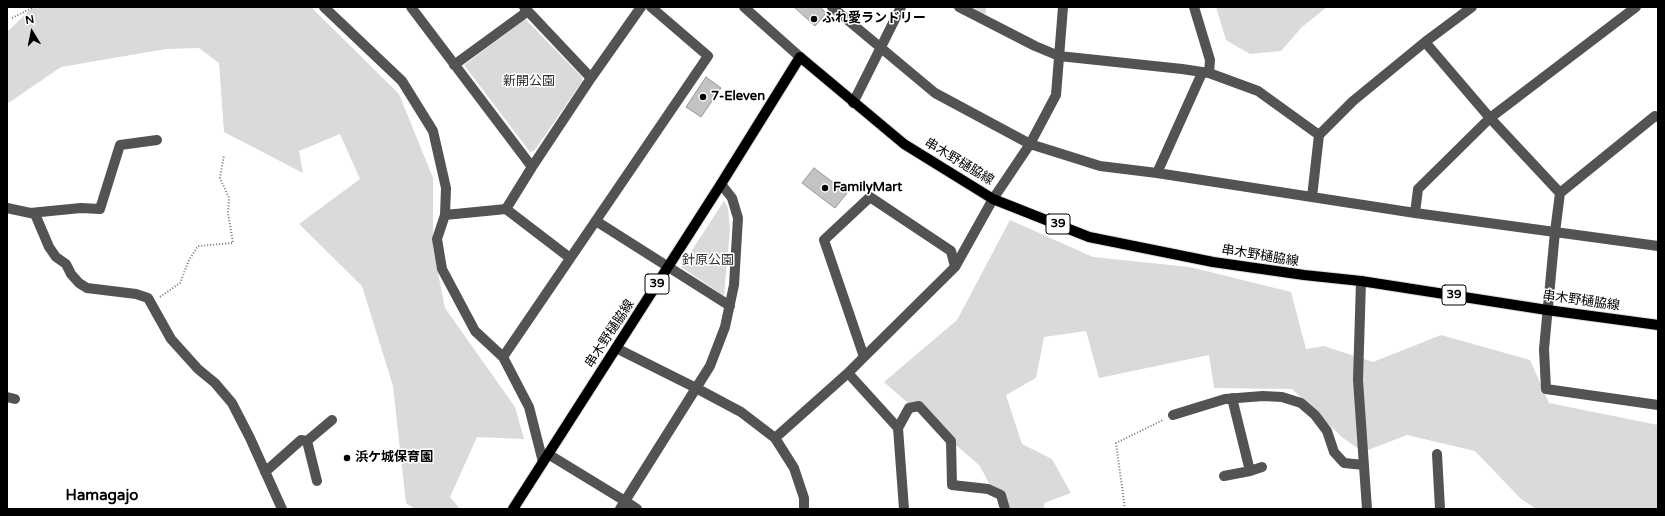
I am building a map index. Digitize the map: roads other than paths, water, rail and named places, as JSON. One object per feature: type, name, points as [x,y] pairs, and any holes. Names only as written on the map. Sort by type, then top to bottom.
[{"type":"main road","name":"串木野樋脇線","points":[[513,509],[721,184],[800,57],[904,144],[993,199],[1089,237],[1213,262],[1304,275],[1361,281],[1547,310],[1658,325]]},
{"type":"street","points":[[324,7],[402,81],[433,132],[446,188],[445,215],[437,239],[442,269],[475,331],[504,357],[529,407],[546,458],[622,505],[637,509]]},
{"type":"street","points":[[411,7],[532,167]]},
{"type":"street","points":[[506,209],[591,78],[641,7]]},
{"type":"street","points":[[504,357],[708,56],[651,7]]},
{"type":"street","points":[[744,7],[800,57]]},
{"type":"street","points":[[832,7],[935,93],[1030,144],[1100,166],[1157,173],[1415,213],[1658,246]]},
{"type":"street","points":[[853,102],[901,7]]},
{"type":"street","points":[[959,7],[1035,46],[1059,56],[1182,69],[1205,73],[1258,91],[1319,135]]},
{"type":"street","points":[[775,438],[848,373],[954,267],[993,199],[1030,144],[1056,95],[1063,7]]},
{"type":"street","points":[[1157,173],[1210,60],[1194,7]]},
{"type":"street","points":[[1312,197],[1319,135],[1353,101],[1425,42],[1472,7]]},
{"type":"street","points":[[1415,213],[1418,190],[1490,118],[1636,7]]},
{"type":"street","points":[[454,65],[526,9],[591,78]]},
{"type":"street","points":[[1425,42],[1490,118],[1560,193]]},
{"type":"street","points":[[1658,116],[1655,116],[1560,193],[1544,349],[1546,389],[1658,405]]},
{"type":"street","points":[[30,213],[81,208],[100,209],[120,145],[157,140]]},
{"type":"street","points":[[622,505],[710,366],[726,327],[734,285],[738,218],[732,198],[721,184]]},
{"type":"street","points":[[864,357],[824,240],[870,197],[951,251],[954,267]]},
{"type":"street","points":[[7,208],[35,214],[49,246],[56,257],[66,264],[71,274],[79,283],[87,288],[136,294],[148,298],[172,340],[198,370],[215,383],[232,404],[244,426],[282,509]]},
{"type":"street","points":[[445,215],[506,209],[570,258]]},
{"type":"street","points":[[596,221],[730,306]]},
{"type":"street","points":[[1361,281],[1358,380],[1367,509]]},
{"type":"street","points":[[616,348],[741,412],[775,438],[794,468],[804,498],[804,509]]},
{"type":"street","points":[[848,373],[898,428]]},
{"type":"street","points":[[1173,415],[1232,398],[1269,396],[1282,397],[1301,404],[1315,415],[1327,431],[1334,452],[1344,462],[1364,465]]},
{"type":"street","points":[[1232,398],[1250,471]]},
{"type":"street","points":[[904,509],[898,428],[909,408],[919,406],[950,441],[952,485],[988,490],[1001,495],[1005,509]]},
{"type":"street","points":[[265,472],[302,440],[307,441],[332,420]]},
{"type":"street","points":[[307,441],[317,481]]},
{"type":"street","points":[[1438,454],[1440,509]]},
{"type":"street","points":[[1224,476],[1262,467]]},
{"type":"place","name":"ふれ愛ランドリー","points":[[814,19]]},
{"type":"place","name":"7-Eleven","points":[[703,97]]},
{"type":"place","name":"FamilyMart","points":[[825,188]]},
{"type":"place","name":"浜ケ城保育園","points":[[347,458]]},
{"type":"district","name":"Hamagajo","points":[[102,496]]},
{"type":"park label","name":"新開公園","points":[[529,82]]},
{"type":"park label","name":"針原公園","points":[[708,261]]}]
